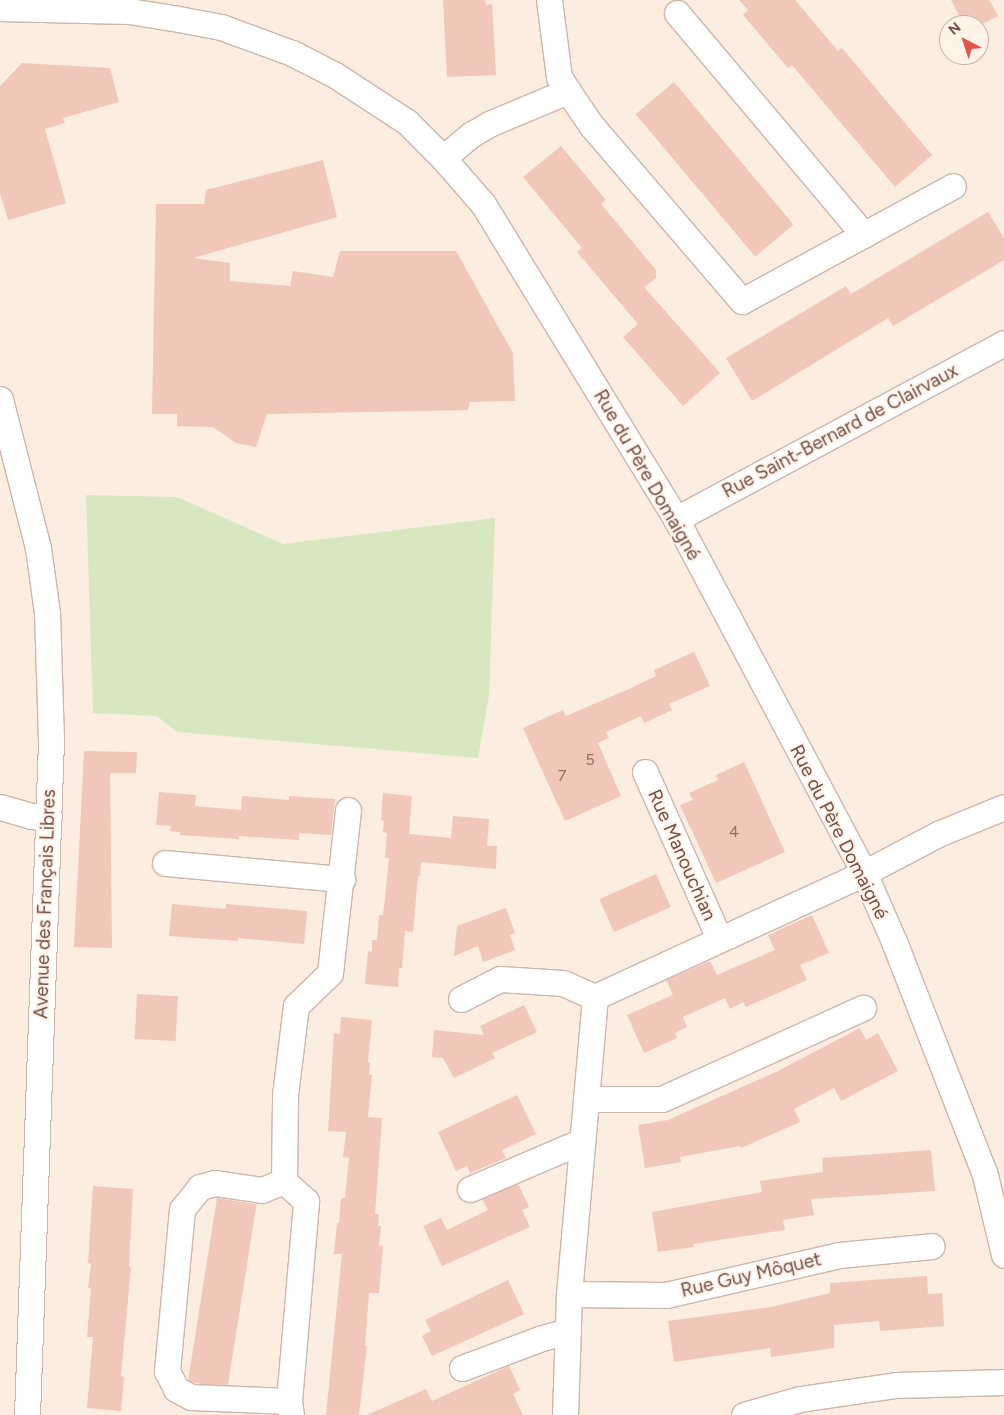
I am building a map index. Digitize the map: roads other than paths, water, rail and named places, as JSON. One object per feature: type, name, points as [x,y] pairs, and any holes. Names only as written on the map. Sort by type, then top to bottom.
[{"type":"street","points":[[549,0],[559,77],[592,125],[742,301],[952,186]]},
{"type":"street","name":"Rue du Père Domaigné","points":[[0,8],[129,12],[220,28],[292,53],[335,75],[406,122],[443,158],[483,204],[676,519],[864,873],[895,944],[985,1175],[1004,1255]]},
{"type":"street","points":[[677,13],[864,235]]},
{"type":"street","points":[[443,158],[472,134],[489,124],[568,91]]},
{"type":"street","name":"Rue Saint-Bernard de Clairvaux","points":[[676,519],[1004,343]]},
{"type":"street","name":"Avenue des Français Libres","points":[[0,398],[38,548],[47,613],[51,741],[26,1415]]},
{"type":"street","name":"Rue Manouchian","points":[[645,772],[719,938]]},
{"type":"street","points":[[0,807],[31,816],[49,817]]},
{"type":"street","points":[[461,999],[500,979],[564,983],[595,997],[719,938],[864,873],[938,834],[1004,807]]},
{"type":"street","points":[[284,1181],[262,1190],[215,1183],[200,1187],[182,1209],[167,1371],[176,1389],[191,1397],[290,1408],[306,1201],[284,1181],[285,1096],[296,1006],[330,973],[342,879],[348,810]]},
{"type":"street","points":[[165,863],[342,879]]},
{"type":"street","points":[[565,1415],[569,1294],[595,997]]},
{"type":"street","points":[[586,1099],[662,1099],[863,1008]]},
{"type":"street","points":[[470,1189],[582,1140]]},
{"type":"street","name":"Rue Guy Môquet","points":[[569,1294],[666,1295],[839,1255],[932,1246]]},
{"type":"street","points":[[462,1368],[542,1338],[568,1331]]},
{"type":"street","points":[[744,1415],[800,1399],[896,1385],[1004,1382]]}]
